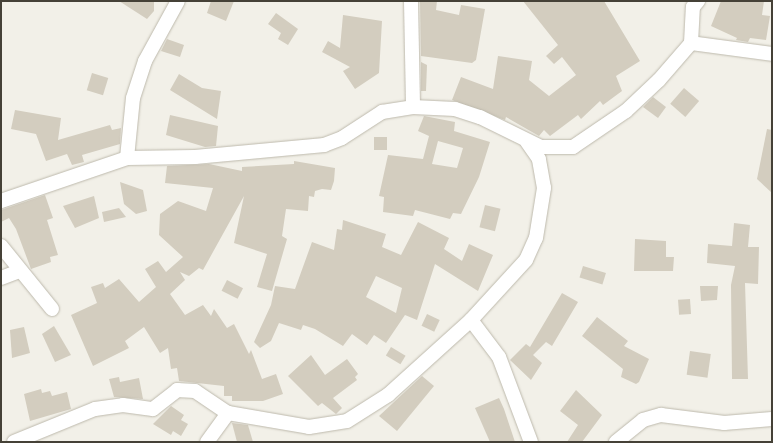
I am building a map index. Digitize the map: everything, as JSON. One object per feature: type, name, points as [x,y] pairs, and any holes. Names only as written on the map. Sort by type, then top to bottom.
[{"type":"street","points":[[127,158],[133,98],[145,61],[178,1]]},
{"type":"street","points":[[411,1],[413,107]]},
{"type":"street","points":[[1,200],[127,158],[195,157],[304,149],[342,138],[382,112],[413,107],[455,109],[480,117],[527,142],[560,149],[573,147],[592,138],[659,80],[691,43],[693,7],[698,1]]},
{"type":"street","points":[[691,43],[772,54]]},
{"type":"street","points":[[14,442],[42,433],[95,409],[123,405],[153,409],[177,390],[195,391],[228,413],[308,427],[347,421],[388,395],[471,320],[526,260],[536,238],[543,208],[543,175],[539,159],[527,142]]},
{"type":"street","points":[[1,246],[19,271],[52,309]]},
{"type":"street","points":[[1,278],[19,271]]},
{"type":"street","points":[[471,320],[499,357],[531,442]]},
{"type":"street","points":[[207,442],[228,413]]},
{"type":"street","points":[[616,442],[643,420],[660,415],[724,423],[772,419]]},
{"type":"building","points":[[119,1],[154,1],[154,11],[147,19]]},
{"type":"building","points":[[211,1],[234,1],[226,21],[207,13]]},
{"type":"building","points":[[420,1],[437,1],[436,10],[459,15],[461,5],[485,9],[476,60],[472,63],[421,56]]},
{"type":"building","points":[[523,1],[604,1],[640,61],[616,76],[622,91],[603,105],[600,101],[581,119],[578,115],[550,136],[544,130],[539,136],[506,117],[505,120],[452,100],[461,77],[493,89],[498,56],[532,61],[529,80],[549,96],[576,75],[562,57],[554,64],[546,56],[558,45]]},
{"type":"building","points":[[721,1],[764,1],[762,15],[770,16],[766,40],[750,38],[748,42],[736,40],[737,38],[711,26]]},
{"type":"building","points":[[276,13],[298,29],[288,45],[278,39],[281,33],[268,24]]},
{"type":"building","points":[[343,15],[382,21],[379,73],[355,89],[343,71],[350,67],[322,52],[328,41],[340,48]]},
{"type":"building","points":[[167,39],[184,45],[180,57],[161,51]]},
{"type":"building","points":[[421,62],[427,65],[426,91],[421,91]]},
{"type":"building","points":[[92,73],[108,78],[103,95],[87,90]]},
{"type":"building","points":[[179,74],[202,88],[221,91],[217,119],[170,90]]},
{"type":"building","points":[[684,88],[699,101],[685,117],[670,104]]},
{"type":"building","points":[[653,97],[666,107],[658,118],[643,107]]},
{"type":"building","points":[[15,110],[61,118],[58,140],[110,125],[112,130],[121,128],[120,144],[82,155],[84,162],[72,165],[67,154],[46,161],[36,134],[11,129]]},
{"type":"building","points":[[170,115],[218,126],[216,146],[205,147],[166,135]]},
{"type":"building","points":[[424,116],[455,122],[454,131],[490,142],[479,177],[461,214],[453,213],[450,219],[415,210],[413,216],[383,212],[384,197],[379,196],[388,155],[423,159],[429,136],[418,131]],"holes":[[[438,141],[463,148],[457,168],[432,164]]]},
{"type":"building","points":[[767,129],[772,130],[772,193],[757,179]]},
{"type":"building","points":[[374,137],[387,137],[387,150],[374,150]]},
{"type":"building","points":[[294,161],[335,168],[334,181],[331,190],[322,189],[315,191],[314,197],[309,196],[308,211],[286,209],[282,236],[287,239],[272,291],[257,287],[267,254],[234,243],[244,196],[203,270],[199,268],[189,276],[180,272],[185,280],[170,294],[185,315],[203,305],[211,316],[214,309],[227,328],[234,324],[249,354],[251,350],[262,379],[276,374],[283,394],[263,401],[232,401],[232,396],[224,396],[224,386],[179,381],[177,368],[171,369],[168,348],[160,353],[144,327],[125,341],[129,348],[93,366],[71,315],[97,303],[91,287],[103,283],[105,288],[119,279],[139,302],[156,287],[145,269],[158,261],[166,272],[183,257],[159,235],[160,214],[178,201],[206,211],[213,188],[165,183],[167,166],[209,164],[242,171],[242,167],[294,164]]},
{"type":"building","points":[[120,182],[143,190],[147,211],[136,214],[124,204]]},
{"type":"building","points":[[45,195],[53,218],[47,220],[58,255],[50,257],[51,262],[31,269],[16,229],[9,218],[1,222],[1,210]]},
{"type":"building","points":[[94,196],[99,218],[75,228],[63,206]]},
{"type":"building","points":[[485,205],[501,209],[495,231],[479,227]]},
{"type":"building","points":[[119,208],[126,217],[104,222],[102,212]]},
{"type":"building","points":[[343,220],[386,234],[382,247],[401,255],[418,222],[449,238],[444,249],[462,261],[469,244],[493,255],[478,291],[435,264],[417,320],[405,315],[386,343],[374,335],[367,345],[352,334],[343,346],[315,329],[303,325],[301,330],[279,323],[271,341],[260,348],[254,342],[271,305],[275,286],[295,289],[312,242],[334,250],[337,229],[342,230]],"holes":[[[376,276],[402,288],[396,313],[366,297]]]},
{"type":"building","points":[[734,223],[750,225],[748,247],[759,247],[758,284],[745,283],[748,379],[732,379],[731,285],[735,266],[707,263],[708,244],[732,246]]},
{"type":"building","points":[[635,239],[666,241],[666,257],[674,257],[673,271],[634,271]]},
{"type":"building","points":[[583,266],[606,273],[602,284],[579,277]]},
{"type":"building","points":[[227,280],[243,288],[238,299],[222,291]]},
{"type":"building","points":[[700,286],[718,286],[717,300],[701,301]]},
{"type":"building","points":[[562,293],[578,302],[552,346],[546,342],[533,355],[542,363],[531,380],[510,360],[526,344],[530,347]]},
{"type":"building","points":[[690,299],[691,314],[679,315],[678,300]]},
{"type":"building","points":[[427,314],[440,320],[434,332],[422,326]]},
{"type":"building","points":[[597,317],[628,341],[624,346],[649,359],[639,382],[636,384],[621,377],[623,369],[582,336]]},
{"type":"building","points":[[54,326],[71,355],[55,362],[42,334]]},
{"type":"building","points":[[24,327],[30,353],[12,358],[10,330]]},
{"type":"building","points":[[391,347],[406,356],[400,364],[386,356]]},
{"type":"building","points":[[690,351],[711,354],[707,378],[687,375]]},
{"type":"building","points":[[311,355],[325,375],[347,359],[358,374],[355,377],[357,380],[333,398],[342,408],[336,414],[322,403],[318,406],[288,376]]},
{"type":"building","points":[[422,376],[434,386],[397,431],[379,416]]},
{"type":"building","points":[[119,377],[120,382],[139,378],[143,399],[114,397],[109,379]]},
{"type":"building","points":[[41,389],[42,393],[50,391],[52,396],[67,392],[71,409],[30,421],[24,394]]},
{"type":"building","points":[[576,390],[602,415],[582,442],[567,442],[578,425],[560,411]]},
{"type":"building","points":[[499,398],[515,442],[490,442],[475,408]]},
{"type":"building","points":[[171,406],[184,415],[181,420],[188,424],[181,436],[173,431],[171,435],[153,424]]},
{"type":"building","points":[[232,423],[248,425],[253,442],[237,442]]}]
